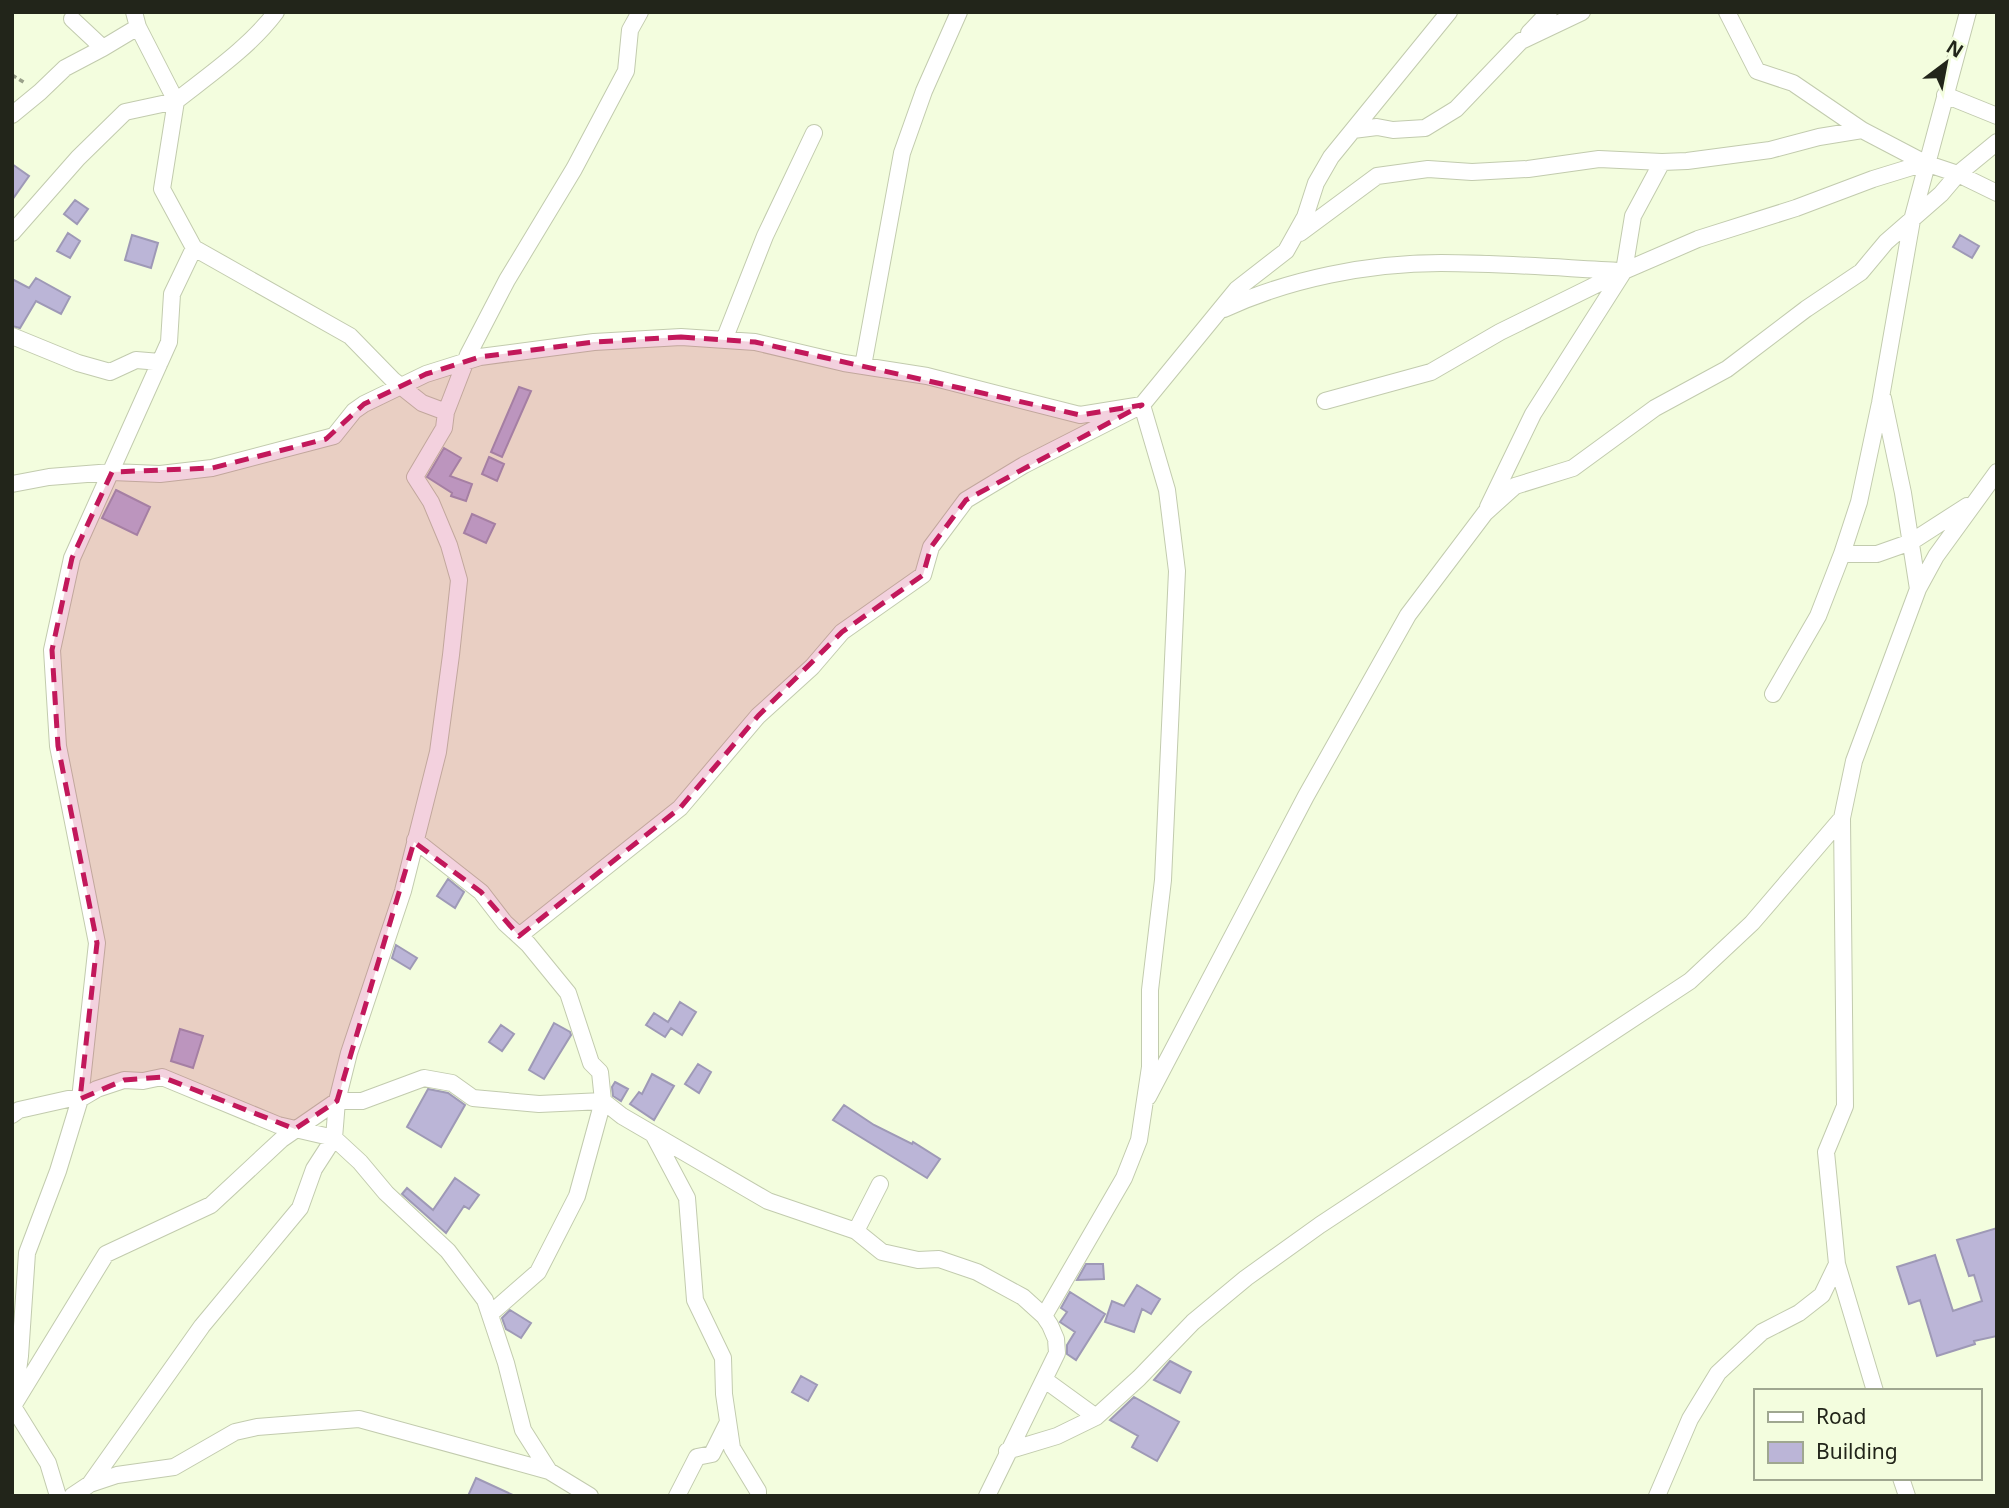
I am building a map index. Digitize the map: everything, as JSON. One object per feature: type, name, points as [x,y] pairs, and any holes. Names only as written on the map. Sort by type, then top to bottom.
[{"type":"street","points":[[12,233],[78,158],[125,112],[176,101],[230,57],[268,23],[276,12]]},
{"type":"street","points":[[90,1484],[202,1326],[300,1208],[314,1169],[334,1138],[337,1101],[349,1054],[403,891],[438,752],[459,580],[449,545],[431,502],[415,477],[444,428],[446,412],[466,361],[507,280],[574,169],[626,71],[630,30],[640,12]]},
{"type":"street","points":[[863,366],[902,153],[958,12]]},
{"type":"street","points":[[519,936],[680,808],[758,716],[812,667],[842,632],[923,575],[931,547],[966,500],[1024,466],[1142,405],[1237,289],[1286,251],[1305,216],[1315,183],[1331,158],[1449,12]]},
{"type":"street","points":[[1353,130],[1377,127],[1394,130],[1425,128],[1456,109],[1549,12]]},
{"type":"street","points":[[1521,41],[1582,12]]},
{"type":"street","points":[[1727,12],[1757,71],[1793,83],[1863,131],[1926,163],[1997,192]]},
{"type":"street","points":[[1773,694],[1818,616],[1859,502],[1882,391],[1912,220],[1968,12]]},
{"type":"street","points":[[72,19],[103,48]]},
{"type":"street","points":[[12,115],[65,68],[103,48],[136,20],[176,101],[162,189],[194,248],[350,336],[401,387],[422,403],[446,412]]},
{"type":"street","points":[[1945,95],[1997,116]]},
{"type":"street","points":[[1292,239],[1377,176],[1428,169],[1472,172],[1528,169],[1599,159],[1662,162],[1770,150],[1863,131]]},
{"type":"street","points":[[724,340],[765,236],[814,133]]},
{"type":"street","points":[[1144,1103],[1155,1089],[1306,796],[1408,615],[1485,513],[1515,486],[1573,468],[1655,408],[1727,369],[1806,309],[1861,272],[1886,242],[1941,194],[1958,174],[1997,142]]},
{"type":"street","points":[[1485,513],[1533,414],[1624,271],[1633,216],[1662,162]]},
{"type":"street","points":[[1325,401],[1430,372],[1500,332],[1624,271],[1698,239],[1926,163]]},
{"type":"street","points":[[58,1496],[48,1463],[13,1405],[20,1356],[27,1254],[58,1171],[80,1099],[97,943],[58,746],[52,650],[72,558],[169,342],[172,294],[194,248]]},
{"type":"street","points":[[1219,312],[1253,296],[1360,269],[1440,263],[1624,271]]},
{"type":"street","points":[[12,336],[65,358],[110,372],[136,360],[160,362]]},
{"type":"street","points":[[12,484],[49,477],[112,472],[160,474],[212,468],[249,456],[334,436],[354,411],[364,404],[426,374],[480,357],[594,342],[681,337],[755,342],[863,366],[927,376],[1080,415],[1142,405]]},
{"type":"street","points":[[1882,391],[1903,493],[1917,589]]},
{"type":"street","points":[[1044,1316],[1124,1178],[1139,1140],[1150,1067],[1150,990],[1165,855],[1177,571],[1167,490],[1142,405]]},
{"type":"street","points":[[1874,1389],[1837,1265],[1826,1152],[1845,1106],[1842,818],[1854,761],[1917,589],[1936,555],[1997,471]]},
{"type":"street","points":[[1842,554],[1877,554],[1911,542],[1975,501]]},
{"type":"street","points":[[1007,1451],[1058,1436],[1096,1417],[1139,1378],[1192,1322],[1246,1278],[1320,1225],[1690,981],[1752,923],[1842,818]]},
{"type":"street","points":[[415,840],[481,892],[568,993],[591,1063],[600,1072],[603,1101],[577,1196],[538,1272],[490,1314]]},
{"type":"street","points":[[15,1110],[80,1099],[97,1089],[124,1080],[143,1081],[162,1077],[278,1125],[334,1138],[360,1162],[386,1193],[449,1251],[485,1300],[506,1363],[523,1430],[549,1471]]},
{"type":"street","points":[[13,1405],[106,1254],[212,1205],[282,1139],[337,1101],[362,1101],[424,1078],[452,1083],[473,1097],[540,1104],[603,1101],[622,1116],[768,1201],[856,1231],[882,1252],[918,1260],[939,1259],[977,1272],[1023,1297],[1044,1316],[1056,1339],[1057,1353],[987,1496]]},
{"type":"street","points":[[652,1132],[687,1198],[695,1300],[723,1358],[724,1394],[732,1448],[758,1491],[758,1496]]},
{"type":"street","points":[[856,1231],[880,1184]]},
{"type":"street","points":[[1657,1496],[1690,1419],[1718,1373],[1762,1332],[1799,1313],[1822,1295],[1837,1265]]},
{"type":"street","points":[[1045,1380],[1096,1417]]},
{"type":"street","points":[[72,1496],[90,1484],[117,1475],[174,1467],[234,1432],[257,1427],[359,1419],[549,1471],[590,1496]]},
{"type":"street","points":[[677,1496],[697,1457],[712,1454],[728,1422]]},
{"type":"highlighted area","points":[[681,337],[755,342],[1080,415],[1142,405],[966,500],[931,547],[923,575],[842,632],[758,716],[680,808],[519,936],[481,892],[414,842],[337,1101],[295,1129],[162,1077],[124,1080],[80,1099],[97,943],[58,746],[52,650],[72,558],[112,472],[212,468],[326,439],[364,404],[426,374],[480,357],[594,342]]},
{"type":"building","points":[[12,164],[29,176],[12,200]]},
{"type":"building","points":[[75,200],[88,209],[77,224],[64,214]]},
{"type":"building","points":[[68,233],[80,241],[70,258],[57,251]]},
{"type":"building","points":[[132,235],[158,243],[151,268],[125,260]]},
{"type":"building","points":[[1960,235],[1979,246],[1972,258],[1953,247]]},
{"type":"building","points":[[36,278],[70,297],[61,314],[36,301],[20,328],[12,326],[12,279],[29,288]]},
{"type":"building","points":[[519,387],[531,391],[502,457],[491,452]]},
{"type":"building","points":[[444,448],[461,458],[450,476],[472,484],[466,501],[451,496],[452,493],[427,477]]},
{"type":"building","points":[[489,457],[504,464],[497,481],[482,474]]},
{"type":"building","points":[[116,490],[150,507],[137,535],[102,518]]},
{"type":"building","points":[[472,514],[495,524],[486,543],[464,533]]},
{"type":"building","points":[[448,879],[464,892],[455,908],[437,896]]},
{"type":"building","points":[[396,945],[417,958],[410,969],[392,958]]},
{"type":"building","points":[[680,1002],[696,1012],[682,1035],[671,1028],[665,1037],[646,1025],[654,1013],[668,1022]]},
{"type":"building","points":[[554,1023],[571,1035],[544,1079],[529,1070]]},
{"type":"building","points":[[501,1025],[514,1034],[502,1051],[489,1042]]},
{"type":"building","points":[[180,1029],[203,1036],[193,1068],[171,1061]]},
{"type":"building","points":[[698,1064],[711,1072],[699,1093],[685,1084]]},
{"type":"building","points":[[652,1074],[674,1086],[654,1120],[630,1104],[639,1092],[642,1094]]},
{"type":"building","points":[[615,1082],[628,1089],[621,1101],[613,1096],[612,1087]]},
{"type":"building","points":[[428,1089],[448,1093],[465,1105],[441,1147],[407,1127]]},
{"type":"building","points":[[844,1105],[874,1125],[912,1144],[913,1142],[940,1159],[927,1178],[833,1120]]},
{"type":"building","points":[[455,1178],[479,1195],[469,1209],[464,1206],[446,1233],[402,1194],[407,1188],[433,1210]]},
{"type":"building","points":[[1997,1228],[1997,1336],[1974,1341],[1975,1344],[1937,1356],[1920,1300],[1909,1304],[1897,1267],[1935,1255],[1953,1311],[1982,1301],[1974,1275],[1969,1276],[1957,1240]]},
{"type":"building","points":[[1086,1264],[1103,1264],[1104,1279],[1077,1280]]},
{"type":"building","points":[[1137,1285],[1160,1299],[1151,1314],[1142,1309],[1134,1332],[1105,1322],[1112,1301],[1124,1306]]},
{"type":"building","points":[[1070,1292],[1105,1314],[1076,1360],[1067,1354],[1067,1345],[1075,1332],[1060,1322],[1067,1312],[1061,1308]]},
{"type":"building","points":[[510,1310],[531,1323],[521,1338],[506,1329],[502,1318]]},
{"type":"building","points":[[1170,1361],[1191,1372],[1180,1393],[1154,1380]]},
{"type":"building","points":[[801,1376],[817,1385],[808,1401],[792,1392]]},
{"type":"building","points":[[1134,1397],[1179,1422],[1157,1461],[1132,1447],[1138,1436],[1110,1420]]},
{"type":"building","points":[[476,1478],[515,1496],[468,1496]]}]
